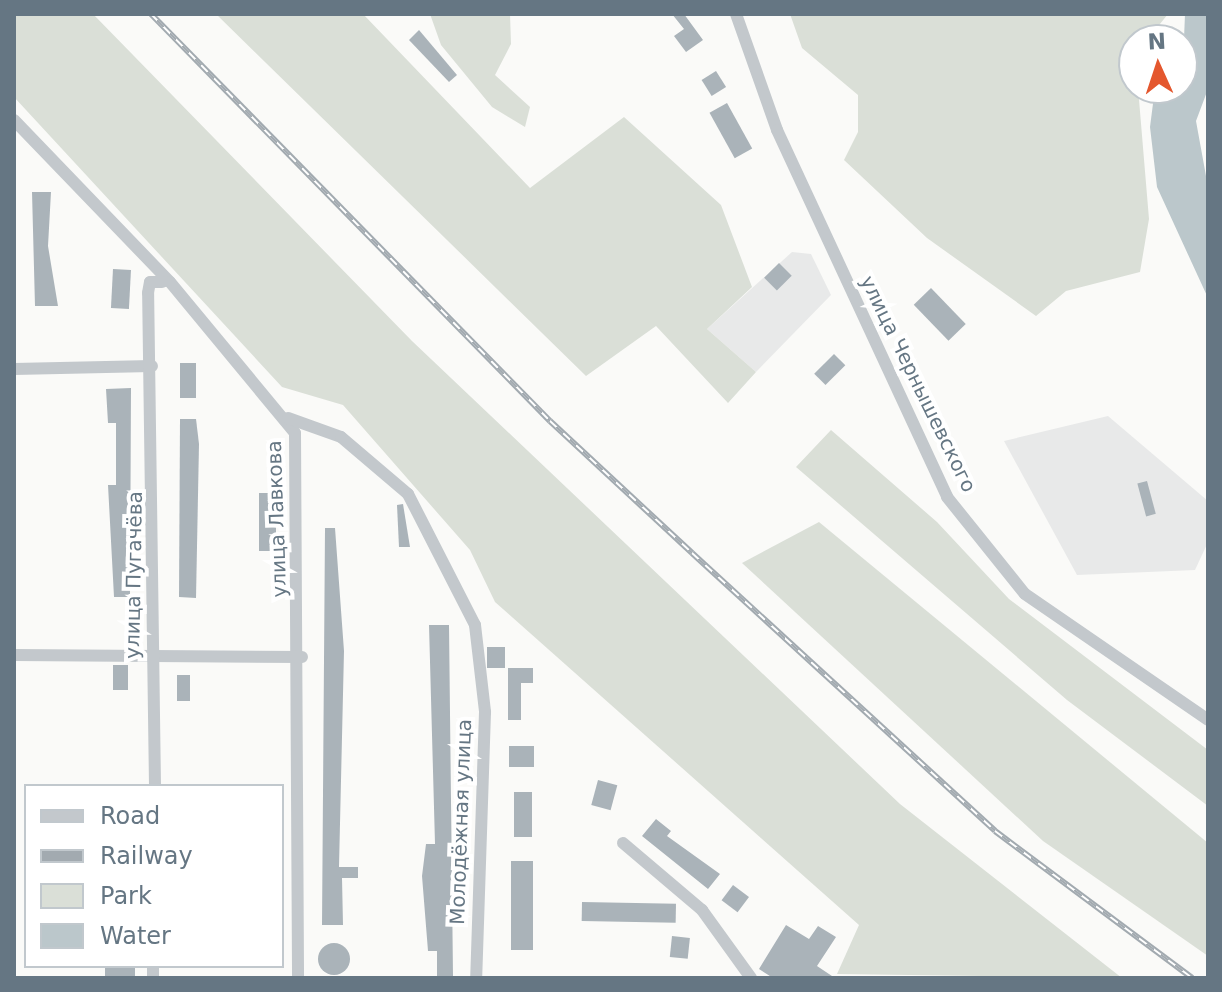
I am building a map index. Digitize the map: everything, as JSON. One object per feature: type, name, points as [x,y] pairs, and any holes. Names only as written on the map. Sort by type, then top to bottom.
[{"type":"street","name":"улица Чернышевского","points":[[736,14],[777,130],[947,497],[1025,594],[1208,720]]},
{"type":"street","name":"улица Лавкова","points":[[14,120],[59,160],[162,282],[288,418],[298,450],[302,657],[298,978]]},
{"type":"street","name":"улица Пугачёва","points":[[155,784],[152,366],[148,293],[150,282],[162,282]]},
{"type":"street","points":[[14,369],[152,366]]},
{"type":"street","name":"Молодёжная улица","points":[[288,418],[341,437],[408,494],[475,625],[485,712],[476,978]]},
{"type":"street","points":[[14,655],[302,657]]},
{"type":"street","points":[[623,843],[702,910],[751,978]]},
{"type":"shaded area","points":[[792,252],[811,254],[831,295],[756,372],[707,329]]},
{"type":"shaded area","points":[[1108,416],[1208,501],[1208,542],[1195,570],[1077,575],[1004,441]]},
{"type":"green space","points":[[14,14],[93,14],[412,341],[900,804],[1122,978],[837,974],[859,925],[495,602],[470,550],[343,405],[282,387],[14,97]]},
{"type":"green space","points":[[216,14],[363,14],[530,188],[624,117],[721,205],[752,287],[707,329],[756,372],[728,403],[656,326],[586,376]]},
{"type":"green space","points":[[430,14],[510,14],[511,44],[495,75],[530,107],[525,127],[492,107],[441,45]]},
{"type":"green space","points":[[790,14],[1168,14],[1160,24],[1118,24],[1118,104],[1139,104],[1149,219],[1140,272],[1066,291],[1036,316],[927,238],[844,160],[858,132],[858,95],[802,48]]},
{"type":"green space","points":[[831,430],[937,522],[1009,599],[1208,750],[1208,806],[1067,700],[796,467]]},
{"type":"green space","points":[[819,522],[1208,843],[1208,956],[1043,841],[742,563]]},
{"type":"water","points":[[1185,14],[1208,14],[1208,89],[1196,121],[1208,187],[1208,298],[1157,187],[1150,127],[1153,104],[1198,104],[1198,24],[1185,24]]},
{"type":"building","points":[[672,14],[684,14],[703,40],[686,52],[674,36],[684,29]]},
{"type":"building","points":[[419,30],[457,75],[449,82],[409,40]]},
{"type":"building","points":[[716,71],[726,87],[712,96],[702,80]]},
{"type":"building","points":[[727,103],[752,148],[735,158],[710,113]]},
{"type":"building","points":[[32,192],[51,192],[48,246],[58,306],[35,306]]},
{"type":"building","points":[[779,263],[792,276],[777,291],[764,278]]},
{"type":"building","points":[[113,269],[131,270],[129,309],[111,308]]},
{"type":"building","points":[[931,288],[966,324],[948,341],[914,305]]},
{"type":"building","points":[[834,354],[845,365],[826,385],[814,374]]},
{"type":"building","points":[[180,363],[196,363],[196,398],[180,398]]},
{"type":"building","points":[[131,388],[130,597],[114,597],[108,485],[116,485],[116,423],[108,423],[106,389]]},
{"type":"building","points":[[180,419],[196,419],[199,444],[196,598],[179,597]]},
{"type":"building","points":[[1147,481],[1156,514],[1146,516],[1137,484]]},
{"type":"building","points":[[259,493],[276,493],[276,551],[259,551]]},
{"type":"building","points":[[403,504],[410,547],[399,547],[397,505]]},
{"type":"building","points":[[325,528],[335,528],[344,651],[339,867],[358,867],[358,878],[342,878],[343,925],[322,925]]},
{"type":"building","points":[[429,625],[449,625],[453,976],[437,976],[437,951],[428,951],[422,876],[426,844],[435,844]]},
{"type":"building","points":[[487,647],[505,647],[505,668],[487,668]]},
{"type":"building","points":[[113,665],[128,665],[128,690],[113,690]]},
{"type":"building","points":[[508,668],[533,668],[533,683],[521,683],[521,720],[508,720]]},
{"type":"building","points":[[177,675],[190,675],[190,701],[177,701]]},
{"type":"building","points":[[509,746],[534,746],[534,767],[509,767]]},
{"type":"building","points":[[598,780],[617,785],[611,810],[591,805]]},
{"type":"building","points":[[514,792],[532,792],[532,837],[514,837]]},
{"type":"building","points":[[656,819],[671,831],[667,836],[720,874],[708,889],[642,836]]},
{"type":"building","points":[[511,861],[533,861],[533,950],[511,950]]},
{"type":"building","points":[[733,885],[749,897],[738,912],[722,900]]},
{"type":"building","points":[[582,902],[676,904],[676,923],[582,921]]},
{"type":"building","points":[[786,925],[809,939],[818,926],[836,937],[817,966],[835,978],[773,978],[759,969]]},
{"type":"building","points":[[672,936],[690,938],[688,959],[670,957]]},
{"type":"building","points":[[334,943],[345,948],[350,959],[345,970],[334,975],[323,970],[318,959],[323,948]]},
{"type":"building","points":[[105,968],[135,968],[135,978],[105,978]]},
{"type":"railway","points":[[151,14],[550,421],[692,553],[995,831],[1192,978]]}]
